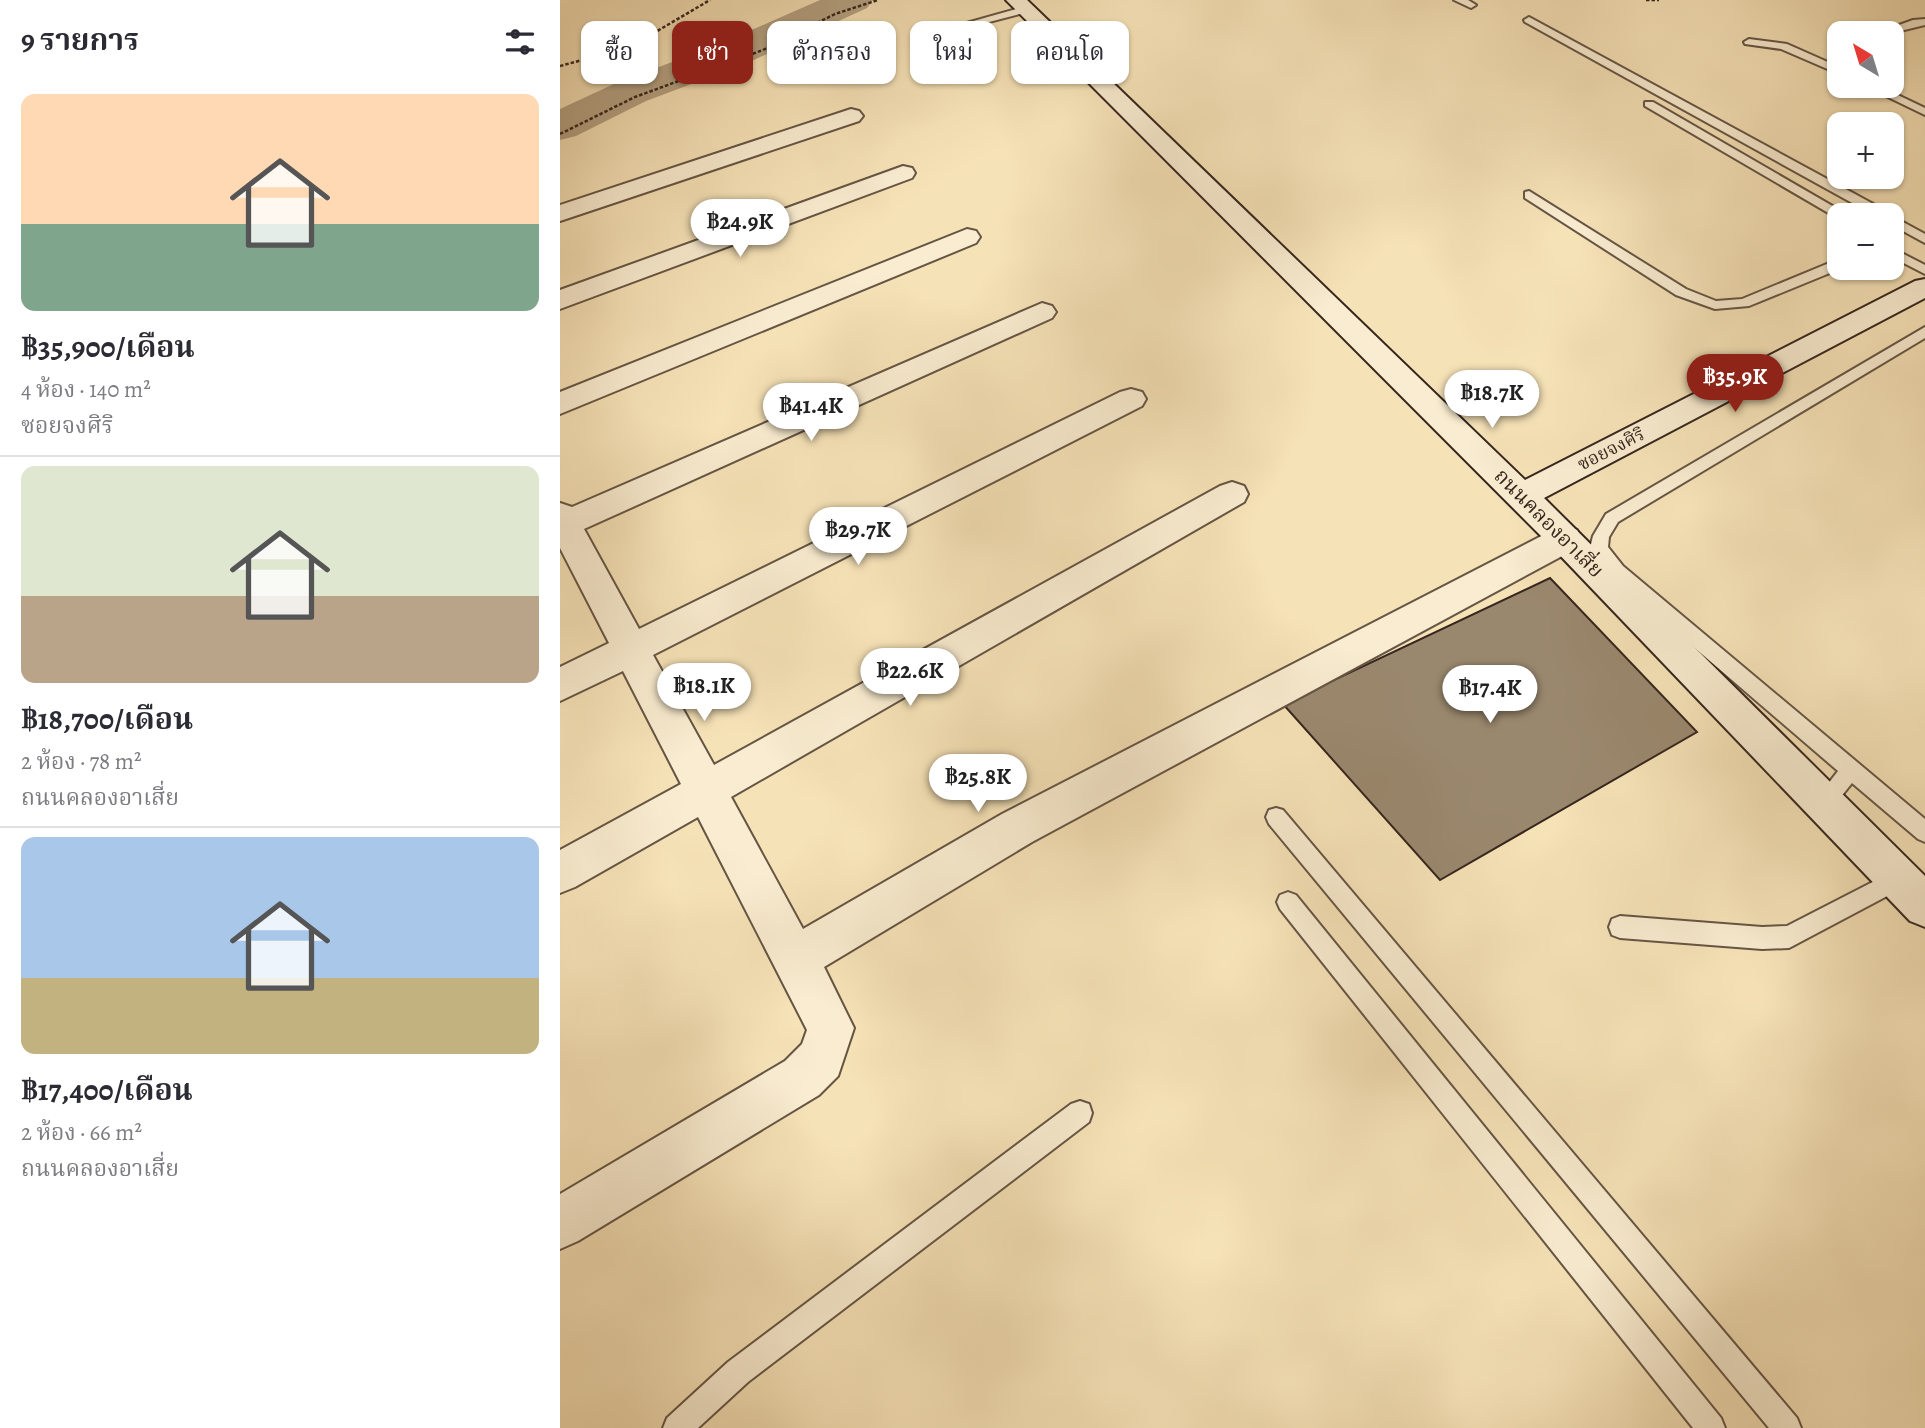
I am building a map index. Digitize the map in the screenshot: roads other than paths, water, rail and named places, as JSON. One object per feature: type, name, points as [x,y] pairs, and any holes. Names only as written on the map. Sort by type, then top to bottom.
[{"type":"street","name":"ถนนคลองอาเสี่ย","points":[[1022,5],[1565,539],[1925,906]]},
{"type":"street","points":[[560,213],[850,117]]},
{"type":"street","points":[[560,300],[903,173]]},
{"type":"street","points":[[560,404],[967,237]]},
{"type":"street","name":"ซอยจงศิริ","points":[[1521,496],[1925,287]]},
{"type":"street","points":[[560,1223],[802,1078],[821,1059],[831,1028],[562,522],[1042,312]]},
{"type":"street","points":[[560,685],[1131,399]]},
{"type":"street","points":[[560,873],[1233,494]]},
{"type":"street","points":[[795,958],[1017,828],[1565,539]]},
{"type":"lane","points":[[1459,0],[1471,5]]},
{"type":"lane","points":[[971,21],[1022,5]]},
{"type":"lane","points":[[1529,20],[1861,203]]},
{"type":"lane","points":[[1904,26],[1925,22]]},
{"type":"lane","points":[[1749,43],[1783,46],[1827,66]]},
{"type":"lane","points":[[1904,88],[1925,98]]},
{"type":"lane","points":[[1896,98],[1925,112]]},
{"type":"lane","points":[[1649,104],[1827,206]]},
{"type":"lane","points":[[1529,195],[1681,292],[1715,304],[1744,303],[1827,269]]},
{"type":"lane","points":[[1904,227],[1925,239]]},
{"type":"lane","points":[[1904,259],[1925,270]]},
{"type":"lane","points":[[1925,332],[1612,518],[1601,536],[1599,548],[1618,571],[1925,832]]},
{"type":"lane","points":[[1824,802],[1851,771]]},
{"type":"lane","points":[[1276,817],[1787,1428]]},
{"type":"lane","points":[[1620,927],[1762,938],[1789,937],[1898,878]]},
{"type":"lane","points":[[1288,902],[1711,1428]]},
{"type":"lane","points":[[677,1428],[738,1372],[1080,1113]]},
{"type":"waterway","points":[[560,126],[631,92],[730,55],[853,0]]}]
